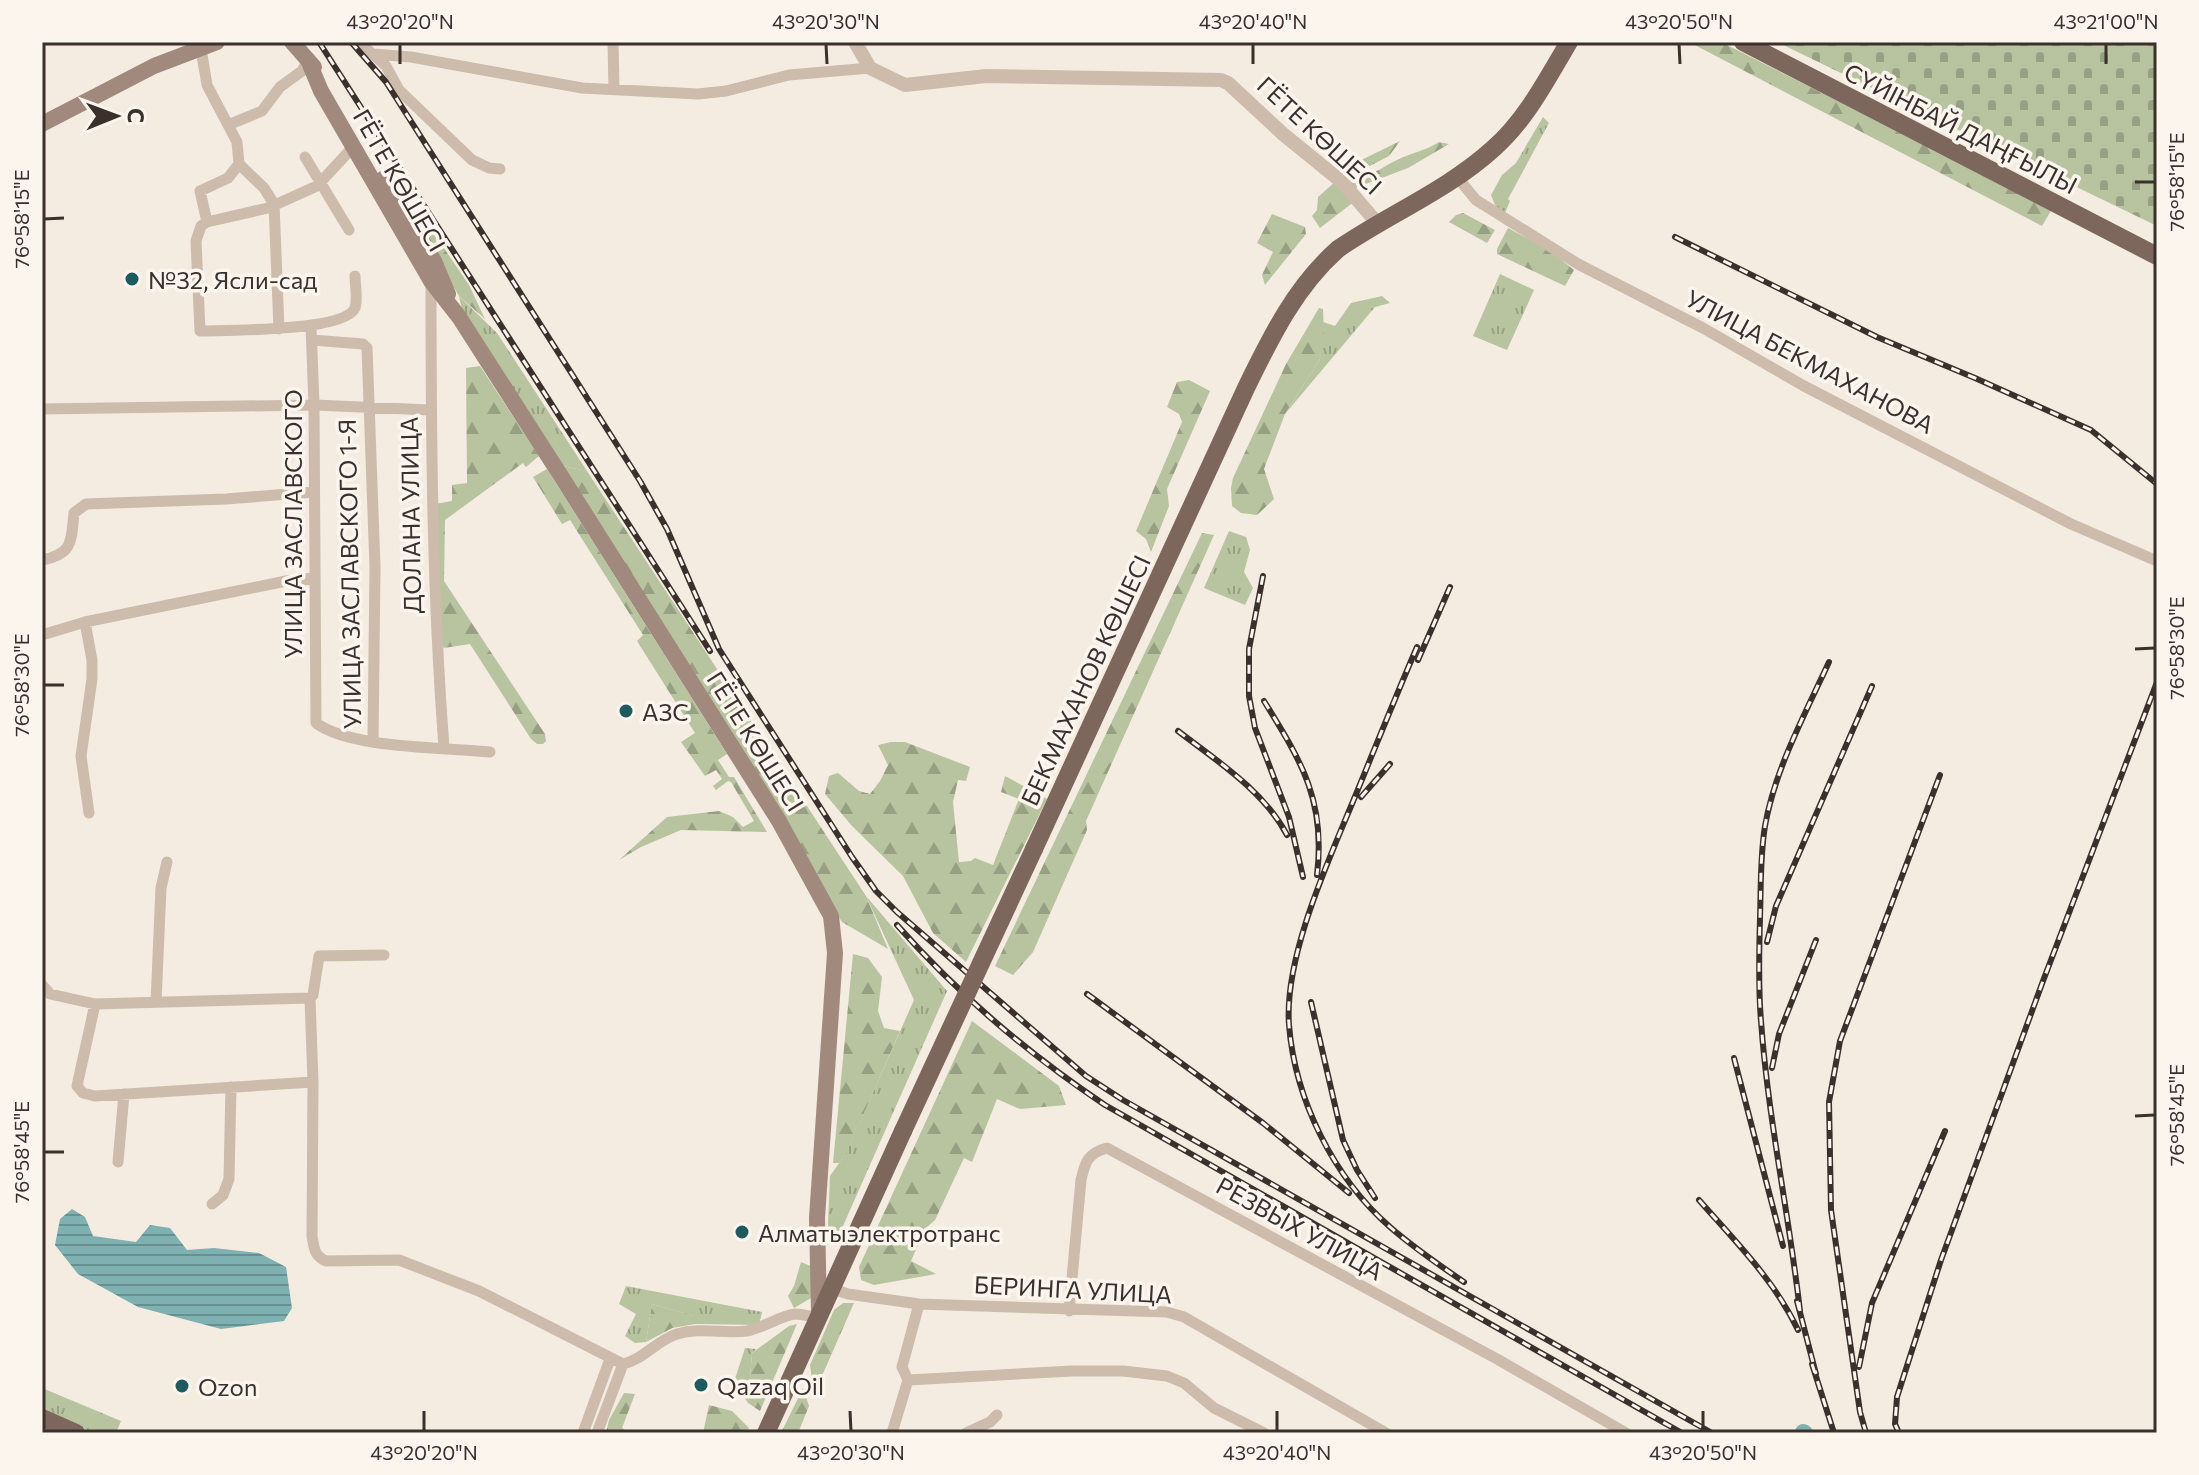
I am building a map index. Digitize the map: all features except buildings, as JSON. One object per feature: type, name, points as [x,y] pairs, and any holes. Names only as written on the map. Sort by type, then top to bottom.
[{"type":"main road","points":[[42,124],[154,66],[217,42]]},
{"type":"main road","name":"ГЁТЕ КӨШЕСІ","points":[[292,42],[328,88],[434,261],[459,317]]},
{"type":"main road","name":"БЕКМАХАНОВ КӨШЕСІ","points":[[766,1433],[1246,388],[1282,316],[1321,264],[1338,249],[1457,177],[1509,134],[1569,42]]},
{"type":"main road","name":"СҮЙІНБАЙ ДАҢҒЫЛЫ","points":[[1743,42],[2157,256]]},
{"type":"main road","name":"ГЁТЕ КӨШЕСІ","points":[[308,60],[321,91],[431,281],[459,317],[779,821],[831,916],[835,953],[817,1244],[820,1318]]},
{"type":"main road","points":[[817,1244],[822,1254],[830,1258],[853,1245]]},
{"type":"main road","points":[[47,1425],[76,1433]]},
{"type":"street","points":[[359,42],[386,66],[399,90],[472,160],[489,168],[500,169]]},
{"type":"street","points":[[613,42],[614,89]]},
{"type":"street","points":[[374,54],[411,57],[582,88],[698,94],[726,91],[789,75],[870,68],[855,42]]},
{"type":"street","points":[[201,49],[207,85],[237,142],[239,164],[264,188],[274,204],[279,329]]},
{"type":"street","points":[[228,125],[262,111],[280,87],[302,71],[308,60]]},
{"type":"street","name":"ГЁТЕ КӨШЕСІ","points":[[870,68],[905,85],[986,76],[1221,80],[1342,182],[1378,224]]},
{"type":"street","points":[[353,147],[320,183],[268,208],[201,226],[196,241],[200,331],[311,326],[348,315],[354,310],[355,276]]},
{"type":"street","points":[[305,157],[349,230]]},
{"type":"street","points":[[207,222],[200,191],[228,178],[239,164]]},
{"type":"street","name":"УЛИЦА БЕКМАХАНОВА","points":[[1457,177],[1476,200],[1578,264],[1703,328],[1804,386],[2071,524],[2157,561]]},
{"type":"street","name":"ДОЛАНА УЛИЦА","points":[[431,281],[430,410],[436,639],[444,747]]},
{"type":"street","name":"УЛИЦА ЗАСЛАВСКОГО","points":[[311,326],[316,723],[340,735],[373,741]]},
{"type":"street","name":"УЛИЦА ЗАСЛАВСКОГО 1-Я","points":[[312,340],[366,346],[375,567],[373,741]]},
{"type":"street","points":[[42,409],[314,405],[430,410]]},
{"type":"street","points":[[42,560],[59,554],[70,545],[74,513],[80,506],[92,502],[226,499],[314,492]]},
{"type":"street","points":[[42,635],[85,622],[314,578]]},
{"type":"street","points":[[85,622],[92,679],[81,756],[89,813]]},
{"type":"street","points":[[373,741],[490,752]]},
{"type":"street","points":[[156,1002],[161,888],[167,862]]},
{"type":"street","points":[[384,955],[319,956],[310,998],[312,1236],[319,1259],[399,1260],[479,1291],[623,1364],[631,1363],[663,1339],[679,1333],[745,1331],[771,1325],[791,1314],[820,1318]]},
{"type":"street","points":[[42,985],[50,994],[95,1004],[310,998]]},
{"type":"street","points":[[95,1004],[77,1086],[83,1093],[95,1096],[313,1082]]},
{"type":"street","points":[[212,1204],[223,1195],[229,1179],[231,1087]]},
{"type":"street","points":[[118,1162],[124,1094]]},
{"type":"street","name":"РЕЗВЫХ УЛИЦА","points":[[1069,1311],[1081,1180],[1086,1159],[1094,1151],[1107,1148],[1497,1359],[1626,1433]]},
{"type":"street","name":"БЕРИНГА УЛИЦА","points":[[833,1289],[919,1304],[1167,1312],[1184,1317],[1386,1433]]},
{"type":"street","points":[[892,1433],[908,1380],[902,1367],[919,1304]]},
{"type":"street","points":[[583,1433],[610,1359]]},
{"type":"street","points":[[597,1433],[623,1364]]},
{"type":"street","points":[[908,1380],[1072,1371],[1123,1371],[1167,1376],[1184,1383],[1214,1408],[1264,1433]]},
{"type":"street","points":[[966,1433],[990,1422],[997,1415]]},
{"type":"green space","points":[[1689,42],[1721,42],[2052,209],[2042,226]]},
{"type":"green space","points":[[1777,42],[2157,42],[2157,226]]},
{"type":"green space","points":[[1543,117],[1549,123],[1508,199],[1505,213],[1495,205],[1491,195],[1502,175],[1516,163]]},
{"type":"green space","points":[[1400,141],[1389,156],[1364,169],[1367,173],[1439,142],[1449,144],[1408,168],[1355,188],[1341,170]]},
{"type":"green space","points":[[1336,181],[1355,201],[1320,228],[1312,216],[1317,210],[1318,197]]},
{"type":"green space","points":[[418,210],[469,285],[485,319],[459,296],[411,215]]},
{"type":"green space","points":[[1463,213],[1495,230],[1487,243],[1449,222]]},
{"type":"green space","points":[[1272,214],[1305,227],[1306,234],[1265,285],[1262,275],[1273,252],[1257,243]]},
{"type":"green space","points":[[1508,228],[1549,250],[1574,270],[1565,286],[1497,254]]},
{"type":"green space","points":[[1500,274],[1534,290],[1507,350],[1473,336]]},
{"type":"green space","points":[[459,296],[497,333],[587,471],[558,465],[462,310]]},
{"type":"green space","points":[[1382,296],[1390,303],[1375,307],[1285,414],[1320,359],[1323,322],[1335,326],[1351,303]]},
{"type":"green space","points":[[1319,308],[1323,309],[1324,334],[1320,359],[1285,414],[1264,469],[1274,499],[1257,515],[1241,513],[1232,506],[1233,478],[1286,364]]},
{"type":"green space","points":[[480,366],[539,456],[526,467],[523,463],[445,520],[444,581],[545,734],[543,744],[531,739],[470,644],[444,648],[433,635],[429,518],[435,504],[452,501],[452,485],[467,483],[466,368]]},
{"type":"green space","points":[[1189,380],[1210,391],[1167,489],[1169,506],[1151,552],[1146,539],[1136,531],[1182,422],[1179,414],[1167,407],[1177,382]]},
{"type":"green space","points":[[558,465],[587,471],[866,896],[888,949],[842,922]]},
{"type":"green space","points":[[547,469],[727,754],[718,760],[729,777],[734,777],[767,832],[681,830],[619,860],[667,817],[719,811],[733,817],[743,827],[754,821],[731,782],[716,790],[713,786],[722,779],[716,770],[705,776],[681,742],[695,733],[637,641],[643,635],[570,520],[562,524],[533,477]]},
{"type":"green space","points":[[1229,531],[1246,537],[1250,550],[1244,572],[1253,588],[1245,605],[1204,588]]},
{"type":"green space","points":[[1202,533],[1214,535],[1086,821],[1087,830],[1033,952],[1013,975],[995,966]]},
{"type":"green space","points":[[905,742],[970,767],[966,781],[958,780],[953,802],[959,862],[975,858],[993,865],[1019,799],[1001,792],[1005,776],[1047,799],[966,962],[933,933],[903,876],[852,826],[825,794],[829,776],[838,773],[859,791],[870,794],[888,765],[878,745]]},
{"type":"green space","points":[[866,896],[947,991],[835,1244],[827,1245],[830,1176],[846,1153],[914,1000]]},
{"type":"green space","points":[[853,954],[868,958],[882,977],[878,1011],[884,1028],[900,1031],[846,1154],[839,1163],[833,1163]]},
{"type":"green space","points":[[972,1021],[1059,1086],[1066,1105],[1020,1109],[997,1099],[972,1162],[964,1158],[935,1220],[925,1229],[911,1261],[936,1274],[874,1285],[861,1280],[859,1267]]},
{"type":"green space","points":[[801,1262],[813,1267],[811,1298],[794,1308],[788,1296]]},
{"type":"green space","points":[[626,1286],[762,1312],[759,1325],[695,1324],[672,1328],[694,1316],[652,1304],[646,1342],[635,1343],[625,1336],[636,1314],[619,1304]]},
{"type":"green space","points":[[843,1303],[854,1303],[814,1394],[810,1365],[834,1310]]},
{"type":"green space","points":[[652,1304],[695,1316],[646,1342]]},
{"type":"green space","points":[[797,1324],[760,1411],[748,1403],[752,1353],[789,1326]]},
{"type":"green space","points":[[745,1348],[756,1349],[752,1353],[748,1403],[734,1382]]},
{"type":"green space","points":[[42,1388],[121,1421],[116,1433],[93,1433],[42,1410]]},
{"type":"green space","points":[[803,1388],[809,1406],[798,1433],[781,1433]]},
{"type":"green space","points":[[624,1393],[635,1394],[622,1428],[630,1433],[606,1433],[609,1420]]},
{"type":"green space","points":[[709,1405],[732,1411],[749,1428],[746,1433],[703,1433]]},
{"type":"water","points":[[72,1209],[85,1217],[93,1236],[136,1242],[150,1225],[170,1228],[187,1250],[214,1248],[259,1253],[286,1267],[292,1308],[284,1321],[221,1329],[138,1307],[78,1274],[55,1245],[60,1219]]},
{"type":"railway","points":[[319,42],[710,651]]},
{"type":"railway","points":[[351,42],[386,82],[640,481],[667,529],[719,649],[876,891],[1086,1076],[1123,1100],[1712,1433]]},
{"type":"railway","points":[[1675,237],[1877,337],[2091,430],[2157,484]]},
{"type":"railway","points":[[1263,576],[1249,649],[1249,696],[1255,728],[1289,817],[1303,877]]},
{"type":"railway","points":[[1418,660],[1450,587]]},
{"type":"railway","points":[[1417,647],[1310,910],[1293,970],[1289,1025],[1299,1081],[1309,1109],[1321,1136],[1351,1185],[1390,1227],[1464,1282]]},
{"type":"railway","points":[[1800,1311],[1768,1094],[1761,1021],[1761,860],[1765,826],[1776,784],[1829,662]]},
{"type":"railway","points":[[1899,1433],[1895,1424],[1897,1397],[1941,1260],[2157,682]]},
{"type":"railway","points":[[1767,942],[1776,906],[1872,686]]},
{"type":"railway","points":[[1264,701],[1308,782],[1318,825],[1317,875]]},
{"type":"railway","points":[[1178,731],[1253,791],[1287,835]]},
{"type":"railway","points":[[1361,797],[1390,764]]},
{"type":"railway","points":[[1866,1433],[1860,1412],[1831,1210],[1829,1102],[1840,1041],[1940,775]]},
{"type":"railway","points":[[897,925],[995,1022],[1048,1065],[1105,1105],[1682,1433]]},
{"type":"railway","points":[[1772,1068],[1779,1034],[1816,940]]},
{"type":"railway","points":[[1087,994],[1263,1123],[1349,1193]]},
{"type":"railway","points":[[1311,1002],[1343,1140],[1375,1198]]},
{"type":"railway","points":[[1734,1058],[1783,1246]]},
{"type":"railway","points":[[1859,1367],[1872,1303],[1945,1131]]},
{"type":"railway","points":[[1699,1200],[1766,1278],[1798,1330]]},
{"type":"railway","points":[[1797,1301],[1816,1374]]},
{"type":"railway","points":[[1812,1364],[1834,1433]]},
{"type":"place","name":"№32, Ясли-сад","points":[[132,279]]},
{"type":"place","name":"АЗС","points":[[626,711]]},
{"type":"place","name":"Алматыэлектротранс","points":[[742,1232]]},
{"type":"place","name":"Qazaq Oil","points":[[701,1385]]},
{"type":"place","name":"Ozon","points":[[182,1386]]}]
